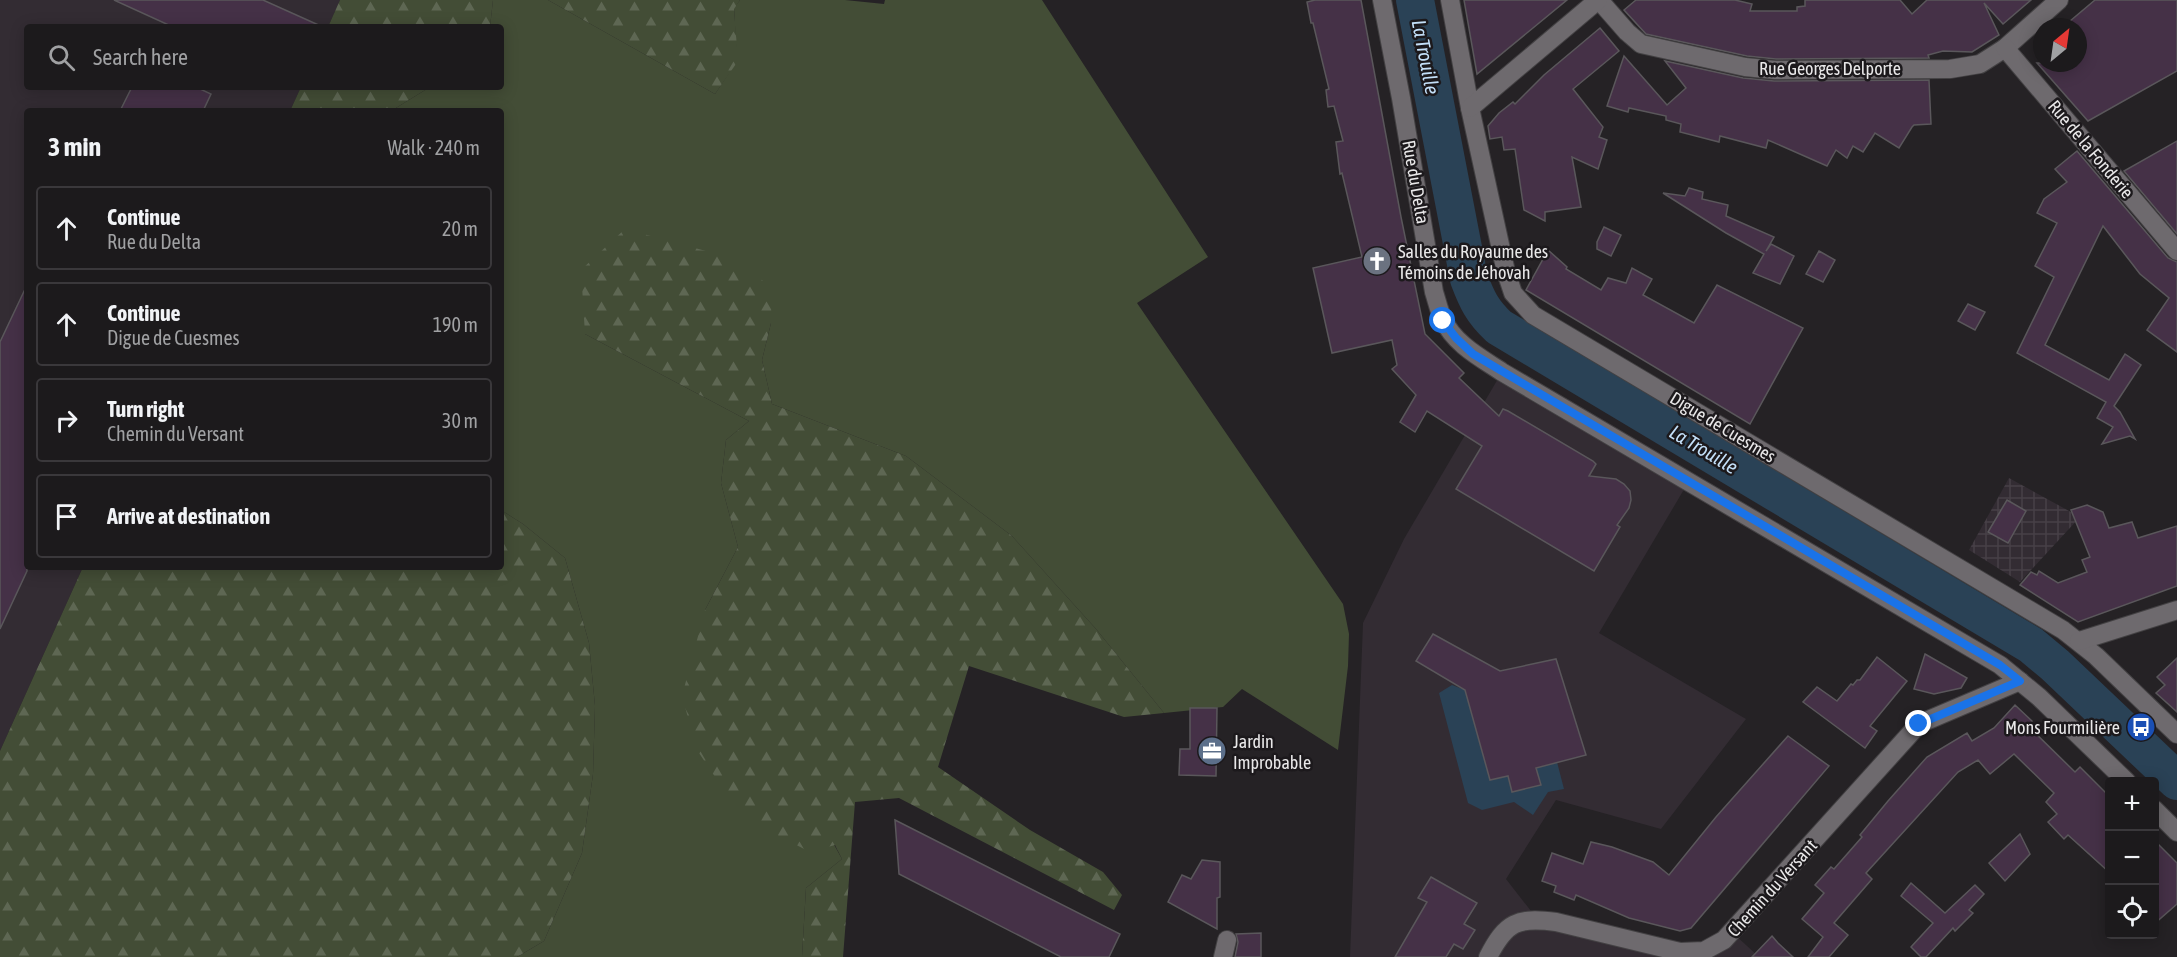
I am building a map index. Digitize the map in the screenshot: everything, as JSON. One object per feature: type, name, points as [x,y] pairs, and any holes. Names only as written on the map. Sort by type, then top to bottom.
[{"type":"street","name":"Rue du Delta","points":[[1382,0],[1434,292],[1443,321],[1456,338],[1473,354],[1502,372],[1972,648],[2000,665],[2020,681]]},
{"type":"street","name":"Digue de Cuesmes","points":[[1450,0],[1470,108],[1506,273],[1513,293],[1533,315],[2079,641],[2177,734]]},
{"type":"street","points":[[1470,108],[1599,0]]},
{"type":"street","name":"Rue Georges Delporte","points":[[1599,0],[1627,32],[1641,44],[1745,67],[1775,70],[1950,69],[1980,64],[2005,48],[2059,0]]},
{"type":"street","name":"Rue de la Fonderie","points":[[2005,48],[2177,251]]},
{"type":"street","points":[[2079,641],[2177,610]]},
{"type":"street","points":[[2020,681],[2122,777]]},
{"type":"street","name":"Chemin du Versant","points":[[1488,957],[1506,930],[1518,921],[1528,920],[1556,922],[1680,952],[1704,951],[1724,940],[1919,724],[2020,681]]},
{"type":"street","points":[[2159,814],[2177,832]]},
{"type":"shaded area","points":[[0,0],[340,0],[329,24],[24,24],[24,90],[300,90],[291,108],[24,108],[24,570],[82,570],[0,751]]},
{"type":"shaded area","points":[[1502,372],[1689,481],[1599,633],[1746,719],[1661,829],[1556,800],[1506,879],[1538,920],[1680,952],[1733,933],[1759,957],[1350,957],[1363,623],[1404,539]]},
{"type":"shaded area","points":[[2009,478],[2080,517],[2020,582],[1969,550]]},
{"type":"green space","points":[[340,0],[493,0],[490,24],[329,24]]},
{"type":"green space","points":[[493,0],[548,0],[715,94],[737,61],[734,8],[740,0],[845,0],[884,4],[885,0],[1042,0],[1208,257],[1137,303],[1343,604],[1349,634],[1348,666],[1338,750],[1242,689],[1223,707],[1164,713],[1096,629],[1012,536],[906,456],[772,404],[762,360],[771,323],[585,334],[749,421],[726,440],[721,483],[738,547],[705,610],[842,859],[806,888],[802,957],[517,957],[544,941],[582,853],[593,774],[595,706],[589,643],[565,558],[523,524],[504,512],[504,108],[396,108],[425,90],[504,90],[504,24],[490,24]]},
{"type":"green space","points":[[548,0],[740,0],[734,9],[738,61],[715,94]]},
{"type":"green space","points":[[300,90],[425,90],[396,108],[291,108]]},
{"type":"green space","points":[[625,229],[728,257],[772,287],[771,323],[762,360],[772,404],[906,456],[1012,536],[1096,629],[1164,713],[1124,717],[969,666],[938,767],[1030,830],[1103,872],[1122,895],[1114,910],[899,798],[855,802],[843,957],[802,957],[806,888],[842,859],[835,845],[810,852],[742,817],[697,750],[682,696],[705,610],[738,547],[721,483],[726,440],[749,421],[585,334],[581,270]]},
{"type":"green space","points":[[504,512],[523,524],[565,558],[589,643],[595,706],[593,774],[582,853],[544,941],[517,957],[0,957],[0,751],[82,570],[504,570]]},
{"type":"water","points":[[1452,685],[1465,690],[1490,780],[1508,776],[1512,792],[1541,785],[1536,768],[1557,762],[1564,789],[1548,792],[1533,815],[1514,802],[1482,810],[1468,803],[1439,693]]},
{"type":"building","points":[[114,0],[263,0],[316,24],[166,24]]},
{"type":"building","points":[[1361,0],[1425,334],[1464,373],[1459,378],[1499,416],[1503,409],[1508,411],[1593,461],[1596,464],[1589,476],[1616,479],[1630,491],[1629,508],[1617,525],[1620,527],[1594,571],[1456,489],[1482,446],[1427,411],[1415,432],[1400,422],[1416,395],[1392,369],[1397,365],[1392,340],[1332,353],[1313,268],[1362,257],[1342,173],[1340,174],[1336,142],[1343,141],[1334,106],[1328,107],[1326,90],[1329,89],[1307,2]]},
{"type":"building","points":[[1464,0],[1567,0],[1477,74]]},
{"type":"building","points":[[1636,0],[1735,0],[1752,4],[1750,11],[1797,11],[1797,7],[1805,6],[1805,0],[1900,0],[1912,14],[1927,0],[2031,0],[2003,24],[1984,3],[1999,35],[1972,52],[1943,51],[1928,55],[1929,58],[1776,59],[1747,56],[1646,34],[1624,10]]},
{"type":"building","points":[[2095,0],[2177,0],[2177,71],[2088,121],[2045,72],[2087,72],[2087,18],[2074,18]]},
{"type":"building","points":[[1600,28],[1619,51],[1573,89],[1603,127],[1599,137],[1607,140],[1598,169],[1572,157],[1581,207],[1545,212],[1545,221],[1524,210],[1515,149],[1504,150],[1502,137],[1490,139],[1488,126],[1499,113],[1513,102],[1515,104],[1544,75]]},
{"type":"building","points":[[1624,56],[1667,105],[1686,88],[1665,61],[1743,78],[1774,81],[1929,80],[1931,124],[1914,125],[1899,148],[1875,133],[1863,152],[1853,146],[1847,158],[1836,150],[1827,166],[1768,140],[1766,148],[1720,136],[1719,142],[1680,132],[1681,124],[1666,120],[1666,116],[1629,108],[1628,112],[1607,106]]},
{"type":"building","points":[[130,90],[202,90],[211,94],[204,108],[122,108]]},
{"type":"building","points":[[2177,141],[2177,234],[2124,171]]},
{"type":"building","points":[[2077,151],[2168,258],[2177,262],[2177,352],[2147,330],[2169,298],[2140,274],[2103,226],[2045,345],[2109,380],[2125,354],[2141,365],[2114,406],[2120,412],[2135,439],[2130,436],[2102,444],[2113,427],[2097,418],[2106,402],[2017,353],[2054,277],[2035,266],[2057,223],[2037,213],[2044,199],[2067,182],[2055,169]]},
{"type":"building","points":[[1689,188],[1703,192],[1702,199],[1728,205],[1726,216],[1774,237],[1766,251],[1771,244],[1794,256],[1780,284],[1753,273],[1764,254],[1663,193],[1685,196]]},
{"type":"building","points":[[1604,227],[1621,235],[1611,256],[1597,249],[1597,242]]},
{"type":"building","points":[[1548,250],[1567,267],[1566,269],[1601,290],[1608,278],[1626,283],[1632,268],[1652,279],[1643,295],[1694,323],[1717,285],[1803,328],[1750,424],[1526,290]]},
{"type":"building","points":[[1819,251],[1835,260],[1823,282],[1806,274]]},
{"type":"building","points":[[24,291],[24,570],[27,571],[0,629],[0,342]]},
{"type":"building","points":[[1968,304],[1985,312],[1975,330],[1958,321]]},
{"type":"building","points":[[2007,500],[2026,511],[2008,543],[1988,532]]},
{"type":"building","points":[[2087,505],[2103,512],[2109,528],[2132,522],[2138,538],[2177,526],[2177,586],[2078,622],[2020,585],[2031,572],[2037,575],[2039,571],[2058,583],[2087,572],[2082,560],[2090,557],[2071,510]]},
{"type":"building","points":[[1433,634],[1500,671],[1556,659],[1586,755],[1536,768],[1541,785],[1512,792],[1508,776],[1490,780],[1465,690],[1416,661]]},
{"type":"building","points":[[1925,654],[1967,678],[1961,688],[1934,694],[1914,689]]},
{"type":"building","points":[[1877,657],[1907,681],[1870,726],[1877,731],[1865,748],[1803,702],[1817,687],[1837,701],[1851,684],[1860,680]]},
{"type":"building","points":[[2177,658],[2177,712],[2156,693],[2165,685],[2157,677]]},
{"type":"building","points":[[2015,705],[2032,721],[2028,726],[2075,772],[2080,767],[2105,792],[2105,868],[2068,835],[2064,839],[2048,822],[2057,814],[2046,802],[2054,793],[2014,754],[1990,774],[1978,760],[1958,772],[1866,873],[1872,879],[1834,923],[1848,935],[1829,957],[1808,957],[1823,937],[1802,919],[1824,893],[1815,885],[1831,867],[1834,869],[1862,837],[1860,835],[1927,757],[1967,733],[1972,741],[1994,728]]},
{"type":"building","points":[[1190,708],[1217,708],[1216,776],[1179,775],[1180,749],[1190,749]]},
{"type":"building","points":[[1788,736],[1829,766],[1691,928],[1680,931],[1629,918],[1576,895],[1574,900],[1554,892],[1556,886],[1542,881],[1552,853],[1583,864],[1591,842],[1653,862],[1669,875],[1716,817]]},
{"type":"building","points":[[895,820],[1120,934],[1109,957],[1061,957],[899,874]]},
{"type":"building","points":[[2020,834],[2030,854],[2005,881],[1989,863]]},
{"type":"building","points":[[2159,845],[2177,863],[2177,904],[2159,920]]},
{"type":"building","points":[[1202,860],[1220,862],[1217,929],[1168,902],[1182,875],[1191,879]]},
{"type":"building","points":[[1431,877],[1477,903],[1464,924],[1475,930],[1463,949],[1454,944],[1446,957],[1395,957],[1427,902],[1418,898]]},
{"type":"building","points":[[1911,883],[1945,913],[1975,885],[1984,894],[1969,910],[1973,913],[1955,931],[1953,928],[1926,957],[1921,957],[1911,947],[1933,923],[1901,896]]},
{"type":"building","points":[[1261,933],[1261,957],[1235,957],[1238,942],[1236,934]]},
{"type":"building","points":[[1772,936],[1778,943],[1793,957],[1752,957]]},
{"type":"waterway","name":"La Trouille","points":[[1415,0],[1469,279],[1488,316],[1499,327],[2031,645],[2177,781]]},
{"type":"place","name":"Salles du Royaume des Témoins de Jéhovah","points":[[1377,261]]},
{"type":"place","name":"Mons Fourmilière","points":[[2141,727]]},
{"type":"place","name":"Jardin Improbable","points":[[1212,751]]},
{"type":"route","points":[[1443,321],[1456,338],[1473,354],[2000,665],[2020,681],[1919,724]]}]
